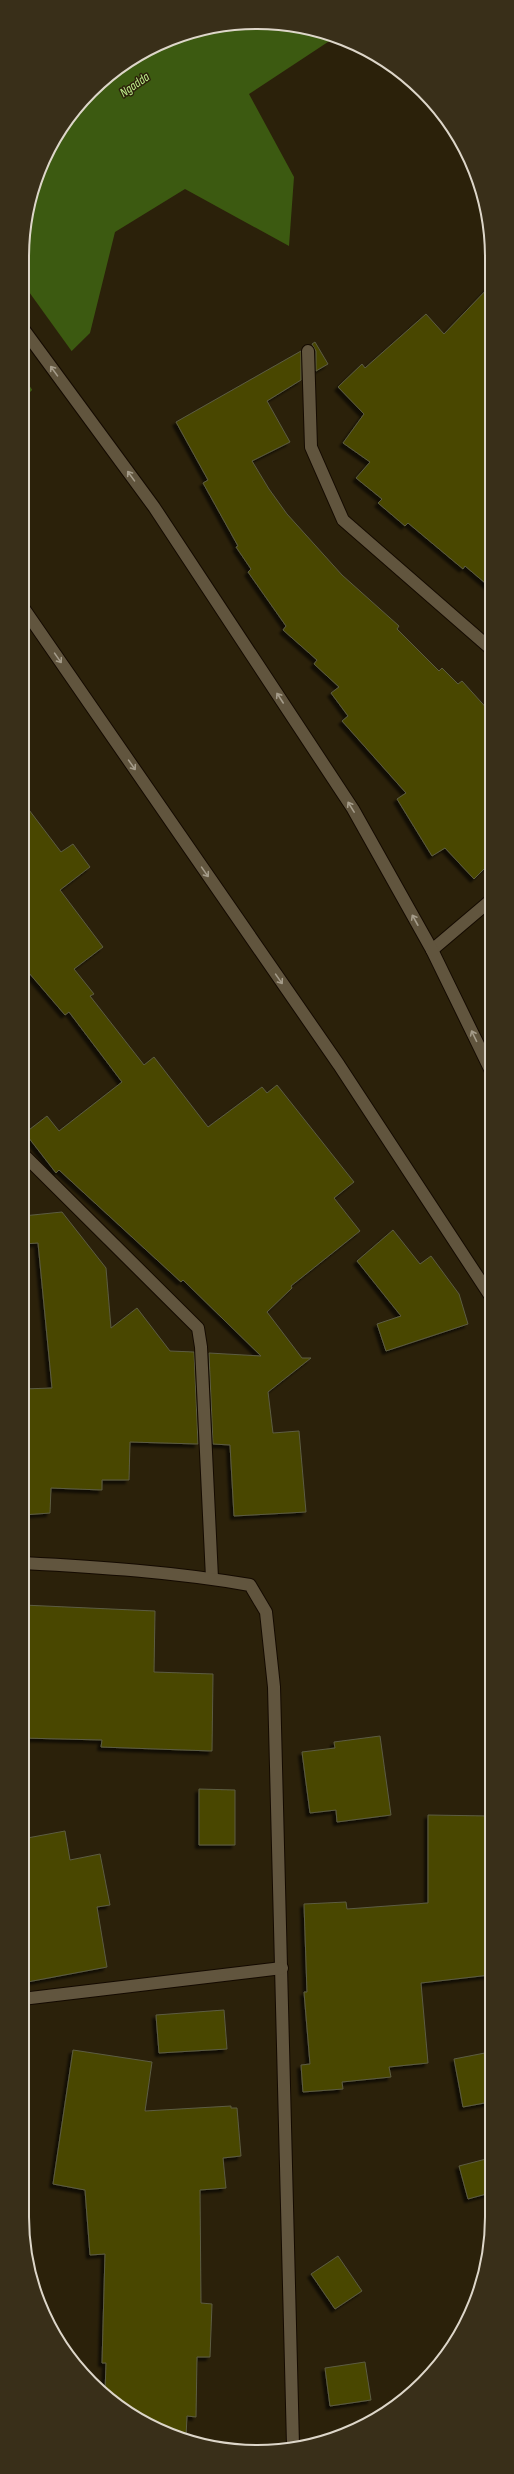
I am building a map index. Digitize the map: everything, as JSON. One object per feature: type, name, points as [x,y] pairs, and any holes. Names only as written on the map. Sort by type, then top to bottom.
[{"type":"street","points":[[29,337],[154,507],[352,809],[432,950],[485,1059]]},
{"type":"street","points":[[308,351],[311,447],[343,520],[485,644]]},
{"type":"street","points":[[29,616],[338,1066],[485,1288]]},
{"type":"street","points":[[432,950],[485,905]]},
{"type":"street","points":[[29,1160],[198,1328],[201,1347],[212,1578]]},
{"type":"street","points":[[29,1563],[93,1567],[212,1578],[250,1585],[266,1612],[274,1687],[293,2442]]},
{"type":"street","points":[[29,1998],[282,1968]]},
{"type":"water","name":"Ngadda","points":[[242,29],[272,29],[287,31],[301,33],[330,41],[249,94],[294,177],[289,246],[185,189],[115,232],[90,333],[29,393],[29,242],[33,213],[46,170],[67,130],[76,118],[96,96],[130,67],[170,46],[184,41],[213,33]]},
{"type":"pier","points":[[29,292],[73,353],[33,391],[29,385]]},
{"type":"building","points":[[485,291],[485,583],[465,566],[463,569],[408,523],[405,526],[378,503],[382,499],[356,478],[370,462],[343,443],[364,414],[338,387],[362,364],[365,368],[426,314],[444,334]]},
{"type":"building","points":[[315,342],[328,364],[316,371],[316,351],[312,344]]},
{"type":"building","points":[[301,351],[301,380],[267,401],[290,442],[252,461],[269,489],[287,514],[342,575],[399,626],[397,629],[439,671],[442,668],[458,684],[462,681],[485,706],[485,868],[474,879],[445,848],[432,856],[397,799],[406,793],[342,721],[348,716],[331,693],[339,687],[314,664],[317,660],[283,630],[286,626],[248,572],[251,569],[236,547],[238,546],[203,483],[208,480],[176,422]]},
{"type":"building","points":[[29,810],[61,852],[73,844],[90,867],[60,890],[103,947],[74,969],[94,994],[90,996],[144,1065],[154,1057],[208,1127],[262,1087],[267,1093],[277,1085],[354,1182],[334,1198],[360,1231],[291,1286],[292,1288],[267,1312],[302,1358],[311,1358],[268,1392],[273,1433],[299,1431],[306,1512],[234,1516],[230,1445],[213,1444],[209,1353],[261,1356],[183,1280],[181,1282],[59,1170],[56,1173],[29,1138],[29,1130],[47,1116],[59,1131],[122,1082],[69,1012],[65,1015],[29,973]]},
{"type":"building","points":[[62,1212],[106,1268],[111,1328],[137,1308],[170,1351],[194,1352],[198,1444],[130,1442],[129,1480],[102,1480],[102,1490],[51,1488],[50,1513],[29,1515],[29,1389],[52,1388],[38,1243],[29,1244],[29,1215]]},
{"type":"building","points":[[393,1230],[420,1264],[431,1256],[459,1294],[468,1324],[386,1351],[377,1324],[401,1316],[357,1261]]},
{"type":"building","points":[[29,1605],[155,1611],[154,1672],[213,1674],[212,1751],[101,1747],[102,1740],[29,1738]]},
{"type":"building","points":[[380,1736],[391,1815],[337,1822],[336,1810],[310,1813],[302,1752],[335,1748],[334,1742]]},
{"type":"building","points":[[199,1789],[235,1790],[235,1845],[199,1845]]},
{"type":"building","points":[[428,1815],[485,1816],[485,1976],[421,1983],[428,2063],[389,2067],[391,2077],[342,2082],[343,2089],[303,2092],[301,2065],[310,2064],[304,1992],[307,1992],[304,1904],[346,1902],[347,1909],[428,1903]]},
{"type":"building","points":[[65,1831],[70,1860],[100,1854],[110,1905],[97,1907],[107,1967],[29,1982],[29,1838]]},
{"type":"building","points":[[224,2010],[227,2049],[159,2053],[156,2015]]},
{"type":"building","points":[[73,2050],[152,2062],[145,2111],[231,2106],[231,2108],[237,2108],[241,2156],[223,2158],[226,2188],[200,2190],[201,2303],[212,2304],[210,2357],[197,2357],[196,2417],[187,2416],[186,2434],[170,2428],[130,2407],[105,2386],[106,2363],[102,2363],[105,2254],[90,2255],[85,2190],[53,2184]]},
{"type":"building","points":[[485,2053],[485,2103],[463,2107],[454,2059]]},
{"type":"building","points":[[485,2159],[485,2194],[468,2199],[459,2166]]},
{"type":"building","points":[[338,2256],[362,2291],[335,2309],[311,2274]]},
{"type":"building","points":[[365,2362],[371,2400],[330,2406],[325,2368]]}]
